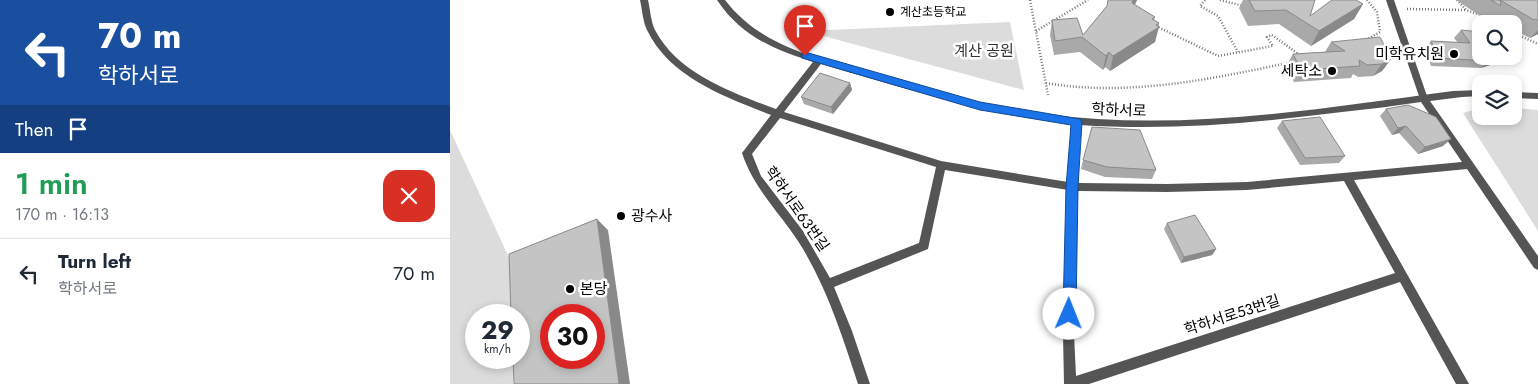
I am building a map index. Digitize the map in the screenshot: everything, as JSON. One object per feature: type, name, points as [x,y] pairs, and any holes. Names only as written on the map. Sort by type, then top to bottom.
[{"type":"street","points":[[644,0],[650,29],[665,52],[692,74],[720,92],[778,114],[941,165],[1072,187],[1167,188],[1237,186],[1470,165]]},
{"type":"street","name":"학하서로","points":[[721,0],[727,9],[746,28],[778,46],[819,61],[980,106],[1076,122],[1149,125],[1237,120],[1424,99],[1462,92],[1472,93]]},
{"type":"street","points":[[1390,0],[1424,99],[1538,265]]},
{"type":"street","name":"학하서로63번길","points":[[819,61],[746,154],[750,166],[764,190],[806,243],[828,284],[864,384]]},
{"type":"street","points":[[1522,95],[1538,96]]},
{"type":"street","name":"학하서로53번길","points":[[1076,122],[1072,187],[1069,341],[1071,384],[1402,276]]},
{"type":"street","points":[[828,284],[924,246],[941,165]]},
{"type":"street","points":[[1347,177],[1463,384]]},
{"type":"path","points":[[1030,0],[1048,94]]},
{"type":"path","points":[[1036,31],[1088,0]]},
{"type":"path","points":[[1204,0],[1200,6],[1218,16],[1238,52]]},
{"type":"path","points":[[1220,0],[1242,6],[1247,5]]},
{"type":"path","points":[[1363,41],[1380,32],[1377,12],[1367,0]]},
{"type":"path","points":[[1457,0],[1466,10]]},
{"type":"path","points":[[1404,9],[1466,10],[1482,15]]},
{"type":"path","points":[[1046,83],[1082,88],[1127,87],[1188,81],[1250,71],[1305,59],[1272,36],[1267,37],[1273,46],[1218,56],[1154,24]]},
{"type":"path","points":[[1522,36],[1538,44]]},
{"type":"green space","name":"계산 공원","points":[[1010,22],[1024,90],[805,31]]},
{"type":"green space","points":[[1522,109],[1538,110],[1538,231],[1463,113],[1472,110],[1472,125],[1522,125]]},
{"type":"green space","points":[[450,130],[511,262],[512,304],[465,304],[465,369],[513,369],[513,384],[450,384]]},
{"type":"building","points":[[1108,0],[1133,0],[1132,3],[1155,17],[1152,19],[1159,23],[1156,25],[1159,27],[1113,56],[1109,52],[1106,56],[1082,37],[1055,41],[1052,20],[1077,18],[1083,35],[1107,6]]},
{"type":"building","points":[[1249,0],[1315,0],[1310,16],[1332,0],[1356,0],[1363,4],[1319,31],[1286,10],[1255,11]]},
{"type":"building","points":[[1491,0],[1500,0],[1501,6]]},
{"type":"building","points":[[1500,0],[1538,0],[1538,20],[1534,20]]},
{"type":"building","points":[[1461,30],[1472,31],[1472,60],[1438,58],[1431,41],[1470,43]]},
{"type":"building","points":[[1380,37],[1391,59],[1382,64],[1367,65],[1359,60],[1360,66],[1301,70],[1293,54],[1345,51],[1331,42]]},
{"type":"building","points":[[820,73],[850,83],[831,107],[801,97]]},
{"type":"building","points":[[1408,105],[1436,117],[1451,139],[1425,147],[1406,126],[1398,128],[1386,109]]},
{"type":"building","points":[[1320,117],[1345,156],[1305,158],[1282,121]]},
{"type":"building","points":[[1092,127],[1140,130],[1156,170],[1107,167],[1083,160]]},
{"type":"building","points":[[1195,215],[1216,249],[1184,257],[1167,223]]},
{"type":"building","name":"본당","points":[[597,219],[619,384],[514,384],[513,369],[530,369],[530,304],[511,304],[509,254]]},
{"type":"place","name":"계산초등학교","points":[[890,12]]},
{"type":"place","name":"미학유치원","points":[[1454,54]]},
{"type":"place","name":"세탁소","points":[[1332,71]]},
{"type":"place","name":"광수사","points":[[621,216]]},
{"type":"place","name":"본당","points":[[570,289]]},
{"type":"route","points":[[805,56],[980,106],[1076,122],[1072,187],[1069,314]]}]
